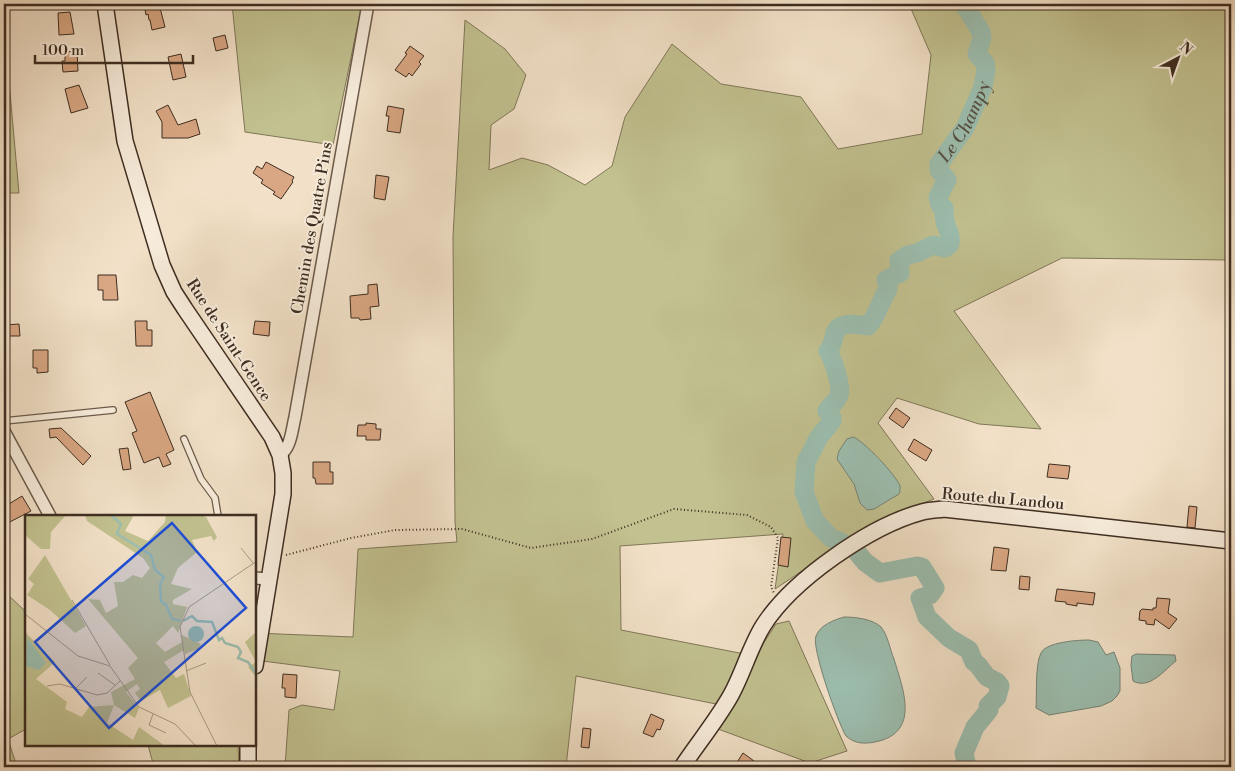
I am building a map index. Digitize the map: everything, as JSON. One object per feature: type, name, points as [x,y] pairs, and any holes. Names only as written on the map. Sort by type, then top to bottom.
[{"type":"street","name":"Rue de Saint-Gence","points":[[104,4],[125,141],[162,265],[184,309],[272,438],[280,455],[283,473],[282,494],[273,558],[262,579],[256,654]]},
{"type":"street","name":"Chemin des Quatre Pins","points":[[280,455],[290,442],[295,417],[368,4]]},
{"type":"street","points":[[4,432],[49,515]]},
{"type":"street","name":"Route du Landou","points":[[682,767],[731,695],[763,626],[780,604],[796,586],[814,571],[857,542],[883,528],[922,512],[944,509],[1231,541]]},
{"type":"street","points":[[248,746],[248,767]]},
{"type":"lane","points":[[4,421],[113,410]]},
{"type":"lane","points":[[184,439],[201,479],[215,498],[218,515]]},
{"type":"path","points":[[273,558],[351,538],[395,530],[462,529],[532,548],[592,539],[674,509],[737,514],[746,515],[771,527],[778,538],[771,587],[780,604]]},
{"type":"shaded area","points":[[232,4],[362,4],[333,145],[245,132]]},
{"type":"shaded area","points":[[909,4],[1231,4],[1231,256],[1230,260],[1062,258],[954,311],[1041,429],[979,424],[897,398],[878,423],[934,499],[877,521],[775,589],[783,534],[620,546],[621,630],[755,656],[776,624],[789,621],[847,751],[810,763],[718,729],[731,707],[576,676],[566,767],[285,767],[289,710],[302,705],[334,710],[340,671],[256,660],[256,633],[353,637],[358,549],[457,542],[455,522],[453,236],[465,20],[505,49],[526,75],[514,109],[491,125],[489,170],[522,158],[548,165],[585,185],[612,166],[625,117],[672,44],[721,84],[801,97],[838,149],[922,134],[931,55]]},
{"type":"shaded area","points":[[4,26],[19,193],[4,193]]},
{"type":"shaded area","points":[[853,437],[879,458],[900,486],[899,494],[874,509],[867,510],[860,503],[854,484],[837,459],[839,451],[847,439]]},
{"type":"shaded area","points":[[4,591],[25,611],[25,730],[8,739],[17,767],[4,767]]},
{"type":"shaded area","points":[[844,617],[869,620],[881,627],[887,638],[901,683],[905,708],[904,720],[899,729],[889,737],[875,742],[860,743],[846,736],[832,702],[817,654],[816,636],[818,632],[828,624]]},
{"type":"shaded area","points":[[1089,640],[1098,642],[1106,655],[1114,652],[1120,668],[1120,691],[1117,696],[1112,701],[1101,706],[1049,715],[1036,708],[1037,672],[1039,658],[1044,649],[1055,644],[1070,641]]},
{"type":"shaded area","points":[[1136,654],[1175,655],[1176,661],[1151,681],[1139,683],[1133,681],[1131,665],[1132,656]]},
{"type":"shaded area","points":[[148,746],[238,746],[239,767],[154,767]]},
{"type":"building","points":[[144,4],[159,4],[165,27],[152,30]]},
{"type":"building","points":[[70,12],[74,34],[59,35],[58,13]]},
{"type":"building","points":[[225,35],[228,48],[216,51],[213,38]]},
{"type":"building","points":[[410,46],[424,56],[419,62],[421,64],[412,76],[409,73],[406,77],[395,70],[407,54],[405,53]]},
{"type":"building","points":[[77,51],[78,71],[63,72],[62,61],[65,61],[65,52]]},
{"type":"building","points":[[181,54],[186,77],[173,80],[168,57]]},
{"type":"building","points":[[79,85],[88,108],[71,113],[65,89]]},
{"type":"building","points":[[168,105],[178,125],[196,119],[200,134],[188,138],[162,138],[162,122],[156,111]]},
{"type":"building","points":[[388,106],[404,109],[400,133],[387,131],[389,116],[386,116]]},
{"type":"building","points":[[266,162],[294,177],[293,182],[281,199],[273,194],[275,192],[261,183],[263,180],[253,173],[257,166],[262,169]]},
{"type":"building","points":[[376,175],[389,177],[385,200],[374,198]]},
{"type":"building","points":[[98,275],[116,275],[118,300],[103,300],[103,290],[98,290]]},
{"type":"building","points":[[377,284],[379,306],[370,307],[371,319],[360,320],[359,318],[351,318],[350,296],[368,294],[368,285]]},
{"type":"building","points":[[135,321],[147,321],[147,330],[152,330],[152,346],[136,346]]},
{"type":"building","points":[[255,321],[270,322],[269,336],[253,334]]},
{"type":"building","points":[[19,324],[20,336],[4,336],[4,325]]},
{"type":"building","points":[[33,350],[48,350],[48,372],[37,373],[37,368],[33,368]]},
{"type":"building","points":[[150,392],[174,450],[166,454],[171,464],[163,467],[159,457],[144,463],[132,433],[137,431],[125,402]]},
{"type":"building","points":[[896,408],[910,418],[903,428],[889,418]]},
{"type":"building","points":[[366,423],[376,424],[376,429],[381,429],[380,440],[366,440],[366,436],[357,436],[358,425],[366,425]]},
{"type":"building","points":[[61,428],[91,456],[83,465],[56,437],[50,438],[49,429]]},
{"type":"building","points":[[914,439],[932,450],[926,461],[908,450]]},
{"type":"building","points":[[128,448],[131,469],[123,470],[119,449]]},
{"type":"building","points":[[313,462],[330,462],[330,472],[333,472],[333,484],[316,484],[315,478],[313,478]]},
{"type":"building","points":[[1049,464],[1070,466],[1068,479],[1047,477]]},
{"type":"building","points":[[22,496],[31,511],[4,525],[4,507]]},
{"type":"building","points":[[1189,506],[1197,507],[1195,528],[1187,527]]},
{"type":"building","points":[[781,537],[791,538],[788,567],[778,565]]},
{"type":"building","points":[[994,547],[1009,549],[1006,571],[991,570]]},
{"type":"building","points":[[1020,576],[1030,577],[1029,590],[1019,589]]},
{"type":"building","points":[[1057,589],[1095,593],[1093,605],[1077,603],[1077,606],[1055,601]]},
{"type":"building","points":[[1157,598],[1170,599],[1168,613],[1177,619],[1169,629],[1155,619],[1154,625],[1146,624],[1146,621],[1139,620],[1142,609],[1153,610],[1153,608],[1156,608]]},
{"type":"building","points":[[283,674],[297,675],[296,698],[285,697],[285,688],[282,688]]},
{"type":"building","points":[[651,714],[664,720],[660,730],[657,729],[653,737],[643,733]]},
{"type":"building","points":[[583,728],[591,729],[589,748],[581,747]]},
{"type":"building","points":[[743,753],[754,761],[750,767],[734,767]]},
{"type":"waterway","name":"Le Champy","points":[[843,543],[831,538],[815,521],[804,492],[806,462],[819,437],[832,421],[832,417],[827,411],[837,400],[840,391],[838,379],[828,351],[832,345],[835,333],[840,327],[849,324],[868,326],[877,313],[888,289],[886,280],[900,273],[899,261],[908,255],[933,245],[945,248],[950,244],[950,234],[945,221],[944,208],[940,205],[938,197],[947,180],[939,170],[939,164],[965,128],[983,87],[986,70],[985,63],[977,54],[982,38],[981,32],[964,4]]},
{"type":"waterway","name":"Le Champy","points":[[856,551],[865,562],[880,573],[917,566],[922,567],[935,588],[930,595],[920,598],[927,617],[949,638],[969,650],[974,662],[987,677],[997,682],[1000,686],[997,697],[988,706],[989,710],[975,727],[964,753],[967,767]]}]
